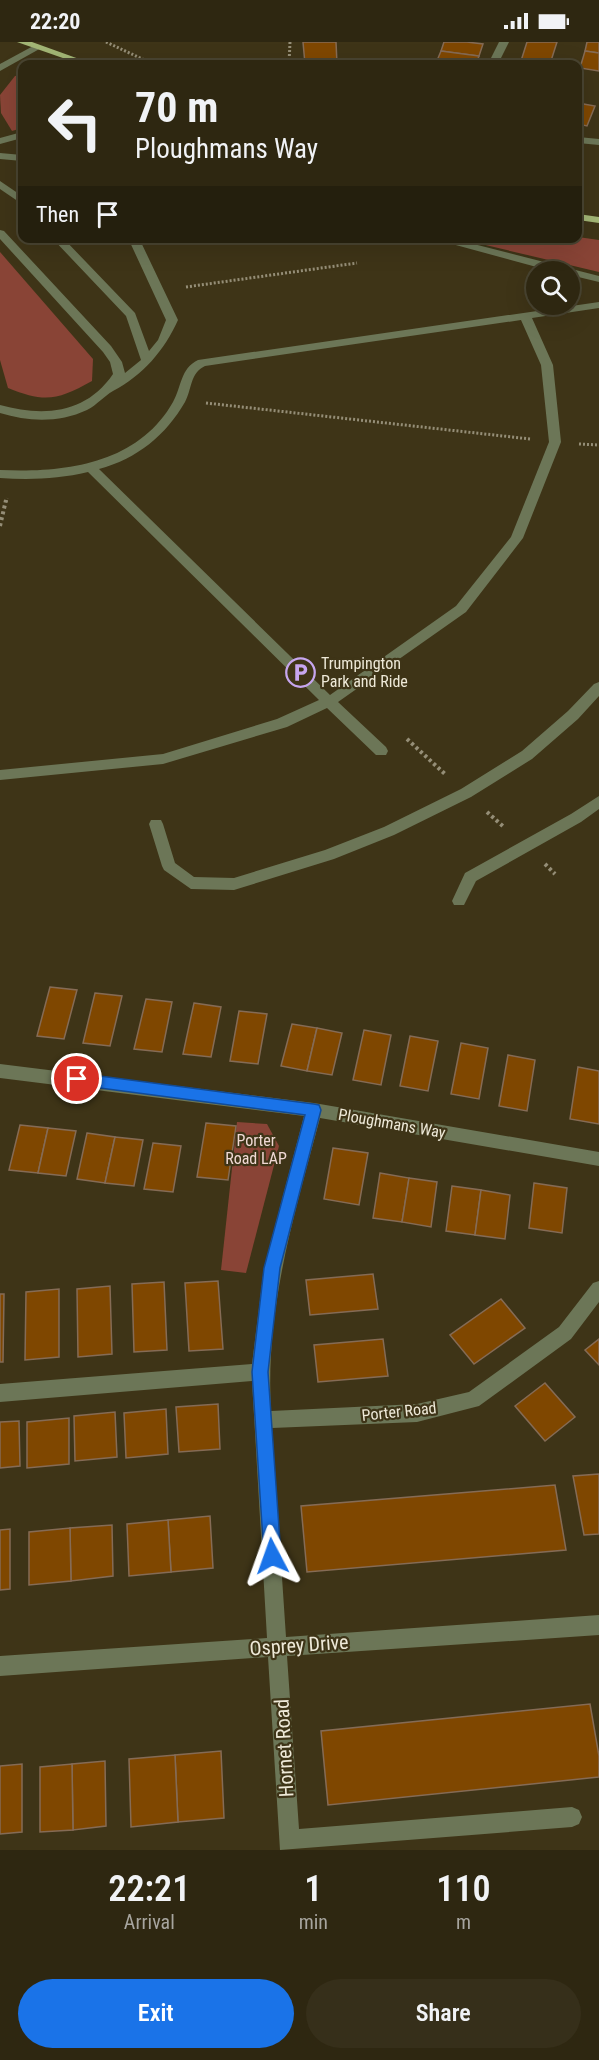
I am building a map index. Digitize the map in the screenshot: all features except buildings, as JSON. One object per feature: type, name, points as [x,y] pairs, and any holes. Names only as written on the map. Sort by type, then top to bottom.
[{"type":"main road","points":[[22,42],[76,60]]},
{"type":"main road","points":[[582,218],[599,220]]},
{"type":"street","points":[[495,60],[504,42]]},
{"type":"street","points":[[0,68],[38,47]]},
{"type":"street","points":[[0,141],[18,136]]},
{"type":"street","points":[[582,140],[599,142]]},
{"type":"street","points":[[0,156],[18,158]]},
{"type":"street","points":[[0,184],[18,198]]},
{"type":"street","points":[[0,233],[107,349],[116,362],[119,374],[112,388]]},
{"type":"street","points":[[62,243],[131,315],[147,361]]},
{"type":"street","points":[[0,410],[14,415],[37,418],[57,415],[101,397],[147,361],[163,341],[172,320],[160,291],[135,243]]},
{"type":"street","points":[[455,243],[526,261]]},
{"type":"street","points":[[580,274],[599,279]]},
{"type":"street","points":[[0,474],[39,476],[92,468],[115,459],[144,443],[166,422],[180,400],[189,371],[202,363],[599,305]]},
{"type":"street","points":[[0,775],[163,759],[282,723],[330,701],[353,687],[461,609],[517,538],[555,442],[548,365],[525,316]]},
{"type":"street","points":[[92,468],[274,650],[381,751]]},
{"type":"street","points":[[156,824],[169,866],[191,883],[234,884],[329,855],[389,831],[476,787],[527,755],[573,715],[599,687]]},
{"type":"street","points":[[459,902],[470,877],[576,818],[599,801]]},
{"type":"street","name":"Ploughmans Way","points":[[0,1071],[314,1110],[599,1159]]},
{"type":"street","points":[[278,1646],[260,1372],[272,1268],[314,1110]]},
{"type":"street","name":"Porter Road","points":[[263,1420],[417,1413],[473,1400],[565,1333],[599,1289]]},
{"type":"street","points":[[0,1392],[260,1372]]},
{"type":"street","name":"Osprey Drive","points":[[0,1666],[599,1625]]},
{"type":"street","name":"Hornet Road","points":[[278,1646],[290,1845]]},
{"type":"street","points":[[290,1845],[572,1817]]},
{"type":"path","points":[[106,42],[144,60]]},
{"type":"path","points":[[289,60],[290,42]]},
{"type":"path","points":[[182,288],[357,263]]},
{"type":"path","points":[[180,400],[599,445]]},
{"type":"green space","points":[[15,76],[18,76],[18,129],[12,131],[1,113],[0,95]]},
{"type":"green space","points":[[582,238],[599,240],[599,272],[580,267],[580,261],[553,261],[477,243],[582,243]]},
{"type":"green space","points":[[0,252],[93,359],[92,381],[60,396],[51,397],[32,396],[8,388],[0,360]]},
{"type":"green space","name":"Porter Road LAP","points":[[237,1122],[267,1124],[279,1146],[246,1273],[221,1270]]},
{"type":"place","name":"Trumpington Park and Ride","points":[[300,672]]},
{"type":"route","points":[[77,1079],[314,1110],[272,1268],[260,1372],[272,1556]]}]
